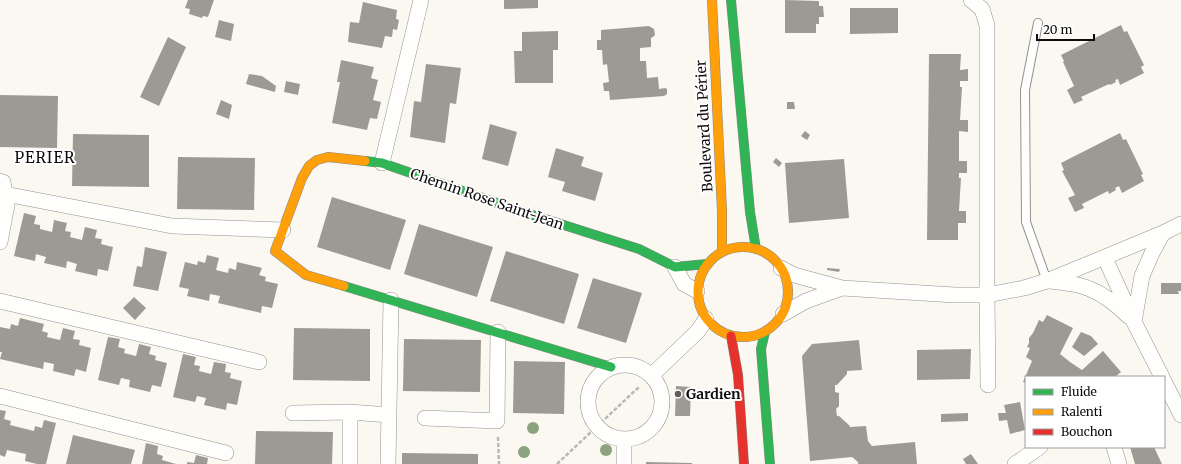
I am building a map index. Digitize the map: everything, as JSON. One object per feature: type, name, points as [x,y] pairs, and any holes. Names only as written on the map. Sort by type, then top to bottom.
[{"type":"street","points":[[382,163],[421,0]]},
{"type":"street","name":"Boulevard du Périer","points":[[712,0],[722,211],[722,251]]},
{"type":"street","points":[[731,0],[750,212],[756,249]]},
{"type":"street","points":[[971,0],[982,9],[988,24],[988,385]]},
{"type":"street","name":"Chemin Rose Saint-Jean","points":[[391,300],[306,275],[276,251],[302,178],[309,166],[317,160],[328,157],[382,163],[523,212],[639,248],[676,267]]},
{"type":"street","points":[[0,242],[7,205],[3,188],[172,226],[284,230]]},
{"type":"street","points":[[782,268],[788,291],[787,303],[783,314],[775,324],[765,332],[743,338],[731,336],[717,330],[706,319],[700,306],[698,291],[700,276],[707,264],[714,257],[722,251],[733,248],[744,247],[756,249],[766,253],[782,268],[794,275],[842,288],[954,295],[987,295],[1024,288],[1047,281],[1105,258],[1181,224]]},
{"type":"street","points":[[1134,322],[1142,276],[1152,252],[1163,233]]},
{"type":"street","points":[[1105,258],[1134,322],[1161,376]]},
{"type":"street","points":[[698,291],[684,284],[676,267],[707,264]]},
{"type":"street","points":[[1047,281],[1090,288],[1113,302],[1134,322]]},
{"type":"street","points":[[783,314],[806,302],[842,288]]},
{"type":"street","points":[[388,464],[391,300],[611,367]]},
{"type":"street","points":[[0,301],[259,362]]},
{"type":"street","points":[[652,375],[698,331],[706,319]]},
{"type":"street","points":[[425,418],[497,420],[498,332]]},
{"type":"street","points":[[765,332],[761,349],[770,464]]},
{"type":"street","points":[[731,336],[738,375],[744,464]]},
{"type":"street","points":[[621,364],[643,368],[652,375],[659,386],[663,398],[662,411],[656,423],[648,432],[636,438],[624,440],[611,437],[600,431],[592,421],[588,409],[588,396],[592,384],[600,374],[611,367],[621,364]]},
{"type":"street","points":[[1165,383],[1181,416]]},
{"type":"street","points":[[0,396],[226,453]]},
{"type":"street","points":[[293,413],[350,412],[389,415]]},
{"type":"street","points":[[350,412],[350,464]]},
{"type":"street","points":[[624,440],[624,464]]},
{"type":"street","points":[[1015,464],[1039,448]]},
{"type":"street","points":[[1114,448],[1119,464]]},
{"type":"lane","points":[[1038,23],[1025,90],[1026,222],[1047,281]]},
{"type":"path","points":[[557,464],[652,375]]},
{"type":"path","points":[[497,420],[499,464]]},
{"type":"building","points":[[188,0],[214,0],[208,17],[203,16],[202,18],[189,14],[190,9],[185,8]]},
{"type":"building","points":[[504,0],[538,0],[538,8],[504,9]]},
{"type":"building","points":[[785,0],[819,1],[819,6],[823,6],[824,17],[819,17],[819,24],[816,24],[816,33],[785,33]]},
{"type":"building","points":[[363,2],[397,10],[396,19],[399,20],[397,30],[393,29],[392,37],[385,36],[382,48],[348,42],[350,22],[359,23]]},
{"type":"building","points":[[850,8],[898,8],[898,33],[850,34]]},
{"type":"building","points":[[219,20],[234,24],[231,41],[215,37]]},
{"type":"building","points":[[1121,25],[1124,32],[1127,31],[1144,65],[1141,67],[1144,73],[1120,85],[1118,79],[1115,80],[1116,82],[1081,97],[1083,100],[1074,104],[1067,90],[1074,86],[1061,55]]},
{"type":"building","points":[[649,26],[654,29],[655,35],[651,38],[651,47],[640,48],[640,61],[646,61],[647,78],[658,77],[659,89],[667,89],[667,94],[664,96],[610,100],[609,91],[604,91],[603,83],[609,82],[607,64],[603,65],[602,50],[597,50],[597,40],[601,40],[601,30]]},
{"type":"building","points":[[558,31],[558,50],[553,50],[553,83],[515,83],[514,51],[522,51],[522,32]]},
{"type":"building","points":[[168,37],[186,47],[159,106],[140,97]]},
{"type":"building","points":[[929,54],[961,54],[960,70],[968,69],[968,81],[960,81],[960,87],[962,87],[960,120],[968,120],[968,132],[959,131],[959,161],[967,161],[967,173],[959,173],[959,178],[961,178],[959,211],[966,211],[966,223],[958,223],[958,240],[927,240]]},
{"type":"building","points":[[341,60],[374,67],[371,78],[378,80],[373,100],[381,102],[377,119],[370,118],[367,130],[332,123],[340,82],[337,82]]},
{"type":"building","points":[[426,64],[461,68],[456,104],[450,103],[445,143],[410,137],[414,101],[421,102]]},
{"type":"building","points":[[249,74],[262,76],[276,86],[275,92],[246,84]]},
{"type":"building","points":[[286,81],[300,84],[298,95],[284,92]]},
{"type":"building","points":[[0,95],[58,96],[57,148],[0,147]]},
{"type":"building","points":[[221,100],[232,105],[229,119],[216,114]]},
{"type":"building","points":[[787,102],[794,102],[795,109],[787,109]]},
{"type":"building","points":[[490,124],[517,132],[508,166],[482,159]]},
{"type":"building","points":[[805,131],[810,135],[807,140],[801,136]]},
{"type":"building","points":[[1120,133],[1123,140],[1126,139],[1143,174],[1141,175],[1144,181],[1122,193],[1119,186],[1115,188],[1116,190],[1109,194],[1108,191],[1082,204],[1084,208],[1075,212],[1068,198],[1075,195],[1062,171],[1064,170],[1061,163]]},
{"type":"building","points":[[73,134],[149,135],[149,187],[72,186]]},
{"type":"building","points":[[556,148],[584,157],[581,166],[603,173],[595,201],[562,191],[565,182],[548,177]]},
{"type":"building","points":[[178,157],[255,158],[254,210],[177,209]]},
{"type":"building","points":[[776,158],[782,163],[779,167],[773,162]]},
{"type":"building","points":[[844,159],[849,218],[789,223],[785,163]]},
{"type":"building","points":[[332,197],[406,220],[390,270],[317,247]]},
{"type":"building","points":[[24,213],[36,216],[34,224],[40,225],[40,229],[52,232],[54,220],[67,223],[65,231],[71,232],[70,237],[82,240],[85,227],[97,230],[95,238],[102,239],[101,244],[113,247],[108,271],[98,269],[97,276],[75,271],[77,264],[67,261],[66,268],[44,263],[46,257],[36,254],[35,261],[14,256]]},
{"type":"building","points":[[419,224],[493,247],[477,297],[404,274]]},
{"type":"building","points":[[145,247],[167,252],[158,291],[133,286],[137,266],[142,267]]},
{"type":"building","points":[[506,251],[579,274],[564,324],[490,301]]},
{"type":"building","points":[[207,255],[219,258],[216,270],[228,273],[229,268],[236,270],[237,262],[262,268],[259,275],[266,277],[265,281],[278,284],[272,308],[262,306],[261,313],[218,303],[220,296],[210,294],[209,301],[187,296],[189,289],[179,287],[185,262],[197,265],[198,261],[205,263]]},
{"type":"building","points":[[827,268],[840,269],[839,272],[827,270]]},
{"type":"building","points":[[593,278],[642,293],[626,343],[577,328]]},
{"type":"building","points":[[1161,283],[1181,283],[1181,291],[1178,291],[1179,294],[1161,294]]},
{"type":"building","points":[[134,297],[146,308],[135,320],[123,308]]},
{"type":"building","points":[[1047,315],[1073,328],[1060,354],[1082,370],[1103,351],[1121,372],[1116,376],[1026,376],[1032,361],[1026,357],[1030,348],[1027,347],[1029,338],[1039,320],[1043,322]]},
{"type":"building","points":[[20,318],[44,324],[42,331],[48,333],[47,337],[60,340],[63,328],[75,331],[73,339],[80,340],[79,345],[91,348],[86,372],[76,369],[74,376],[53,371],[54,364],[44,362],[43,369],[0,359],[2,352],[0,352],[0,327],[10,329],[11,324],[18,326]]},
{"type":"building","points":[[294,328],[370,329],[370,381],[293,380]]},
{"type":"building","points":[[1081,332],[1091,336],[1098,344],[1084,356],[1072,347]]},
{"type":"building","points":[[108,337],[120,339],[118,347],[125,349],[124,353],[136,356],[139,344],[151,347],[149,354],[156,356],[155,360],[167,363],[161,387],[152,385],[150,392],[129,387],[130,380],[121,378],[119,385],[98,380]]},
{"type":"building","points":[[404,339],[481,340],[480,392],[403,391]]},
{"type":"building","points":[[859,340],[862,370],[847,371],[847,374],[837,385],[835,385],[835,392],[839,393],[839,406],[836,409],[837,416],[839,416],[850,427],[866,426],[868,441],[872,446],[915,442],[917,464],[858,464],[858,462],[852,457],[810,461],[802,356],[812,344]]},
{"type":"building","points":[[971,349],[970,379],[917,380],[917,350]]},
{"type":"building","points":[[183,354],[196,357],[194,365],[200,366],[199,371],[211,374],[214,362],[226,364],[225,372],[231,373],[230,378],[242,381],[237,405],[227,403],[226,410],[204,405],[206,398],[197,396],[195,402],[173,397]]},
{"type":"building","points":[[514,361],[565,362],[564,414],[513,413]]},
{"type":"building","points":[[676,386],[691,387],[690,416],[675,416]]},
{"type":"building","points":[[1020,402],[1025,430],[1010,434],[1007,420],[999,421],[998,413],[1006,413],[1004,405]]},
{"type":"building","points":[[0,410],[6,411],[4,419],[11,421],[10,425],[34,431],[35,426],[42,428],[44,420],[56,423],[46,464],[37,464],[25,461],[26,454],[7,450],[5,457],[0,455]]},
{"type":"building","points":[[968,413],[968,421],[941,422],[941,414]]},
{"type":"building","points":[[256,431],[333,432],[332,464],[255,464]]},
{"type":"building","points":[[73,435],[135,450],[131,464],[66,464]]},
{"type":"building","points":[[146,443],[158,446],[157,454],[163,456],[162,460],[176,464],[142,464]]},
{"type":"building","points":[[1130,448],[1154,448],[1162,464],[1135,464]]},
{"type":"building","points":[[402,453],[478,454],[478,464],[402,464]]},
{"type":"building","points":[[971,454],[978,464],[966,464],[963,459]]},
{"type":"building","points":[[196,455],[208,458],[207,464],[187,464],[187,462],[194,463]]},
{"type":"building","points":[[646,462],[692,463],[692,464],[646,464]]},
{"type":"traffic: fast","points":[[731,0],[750,212],[756,249]]},
{"type":"traffic: fast","points":[[365,161],[382,163],[523,212],[639,249],[675,267],[707,264]]},
{"type":"traffic: fast","points":[[344,286],[611,367]]},
{"type":"traffic: fast","points":[[765,332],[761,349],[770,464]]},
{"type":"traffic: slow","points":[[712,0],[722,211],[722,251]]},
{"type":"traffic: slow","points":[[344,286],[306,275],[275,251],[302,178],[309,166],[317,160],[328,157],[365,161]]},
{"type":"traffic: slow","points":[[743,247],[760,250],[775,260],[785,275],[788,292],[785,309],[775,324],[760,334],[743,337],[726,334],[711,324],[701,309],[698,292],[701,275],[711,260],[726,250],[743,247]]},
{"type":"traffic: jam","points":[[731,336],[738,375],[744,464]]},
{"type":"place","name":"Gardien","points":[[678,394]]},
{"type":"district","name":"PERIER","points":[[45,158]]}]
